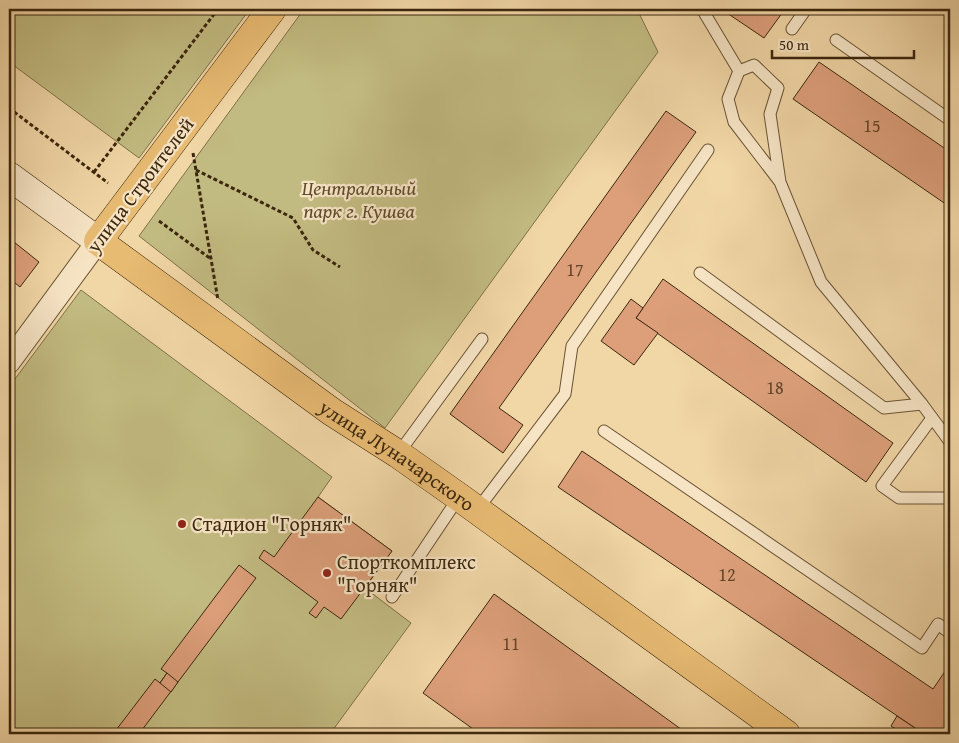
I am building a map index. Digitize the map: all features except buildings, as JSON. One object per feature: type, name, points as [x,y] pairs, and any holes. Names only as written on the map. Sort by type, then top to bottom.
[{"type":"main road","name":"улица Строителей","points":[[98,240],[272,9]]},
{"type":"main road","name":"улица Луначарского","points":[[9,176],[332,412],[398,454],[468,503],[786,734]]},
{"type":"street","name":"улица Строителей","points":[[9,362],[98,240]]},
{"type":"lane","points":[[702,9],[739,71]]},
{"type":"lane","points":[[792,29],[806,9]]},
{"type":"lane","points":[[836,40],[950,120]]},
{"type":"lane","points":[[780,182],[734,122],[728,99],[739,71],[754,65],[778,88],[770,114],[780,182],[820,282],[922,404],[950,442]]},
{"type":"lane","points":[[392,597],[468,503],[565,394],[572,346],[708,150]]},
{"type":"lane","points":[[700,273],[884,408],[922,404]]},
{"type":"lane","points":[[398,454],[482,340]]},
{"type":"lane","points":[[932,418],[882,486],[900,498],[950,498]]},
{"type":"lane","points":[[604,431],[922,648],[938,624],[950,633]]},
{"type":"path","points":[[94,172],[218,9]]},
{"type":"path","points":[[9,108],[108,183]]},
{"type":"path","points":[[188,122],[224,332]]},
{"type":"path","points":[[196,170],[293,218],[313,250],[340,267]]},
{"type":"path","points":[[159,221],[211,259]]},
{"type":"green space","points":[[9,9],[250,9],[139,158],[9,62]]},
{"type":"green space","name":"Центральный парк г. Кушва","points":[[304,9],[637,9],[658,52],[385,428],[139,236]]},
{"type":"green space","name":"Стадион \"Горняк\"","points":[[81,290],[332,477],[318,497],[392,551],[365,588],[411,623],[330,734],[9,734],[9,387]]},
{"type":"place","name":"Стадион \"Горняк\"","points":[[182,524]]},
{"type":"place","name":"Спорткомплекс \"Горняк\"","points":[[327,573]]}]
